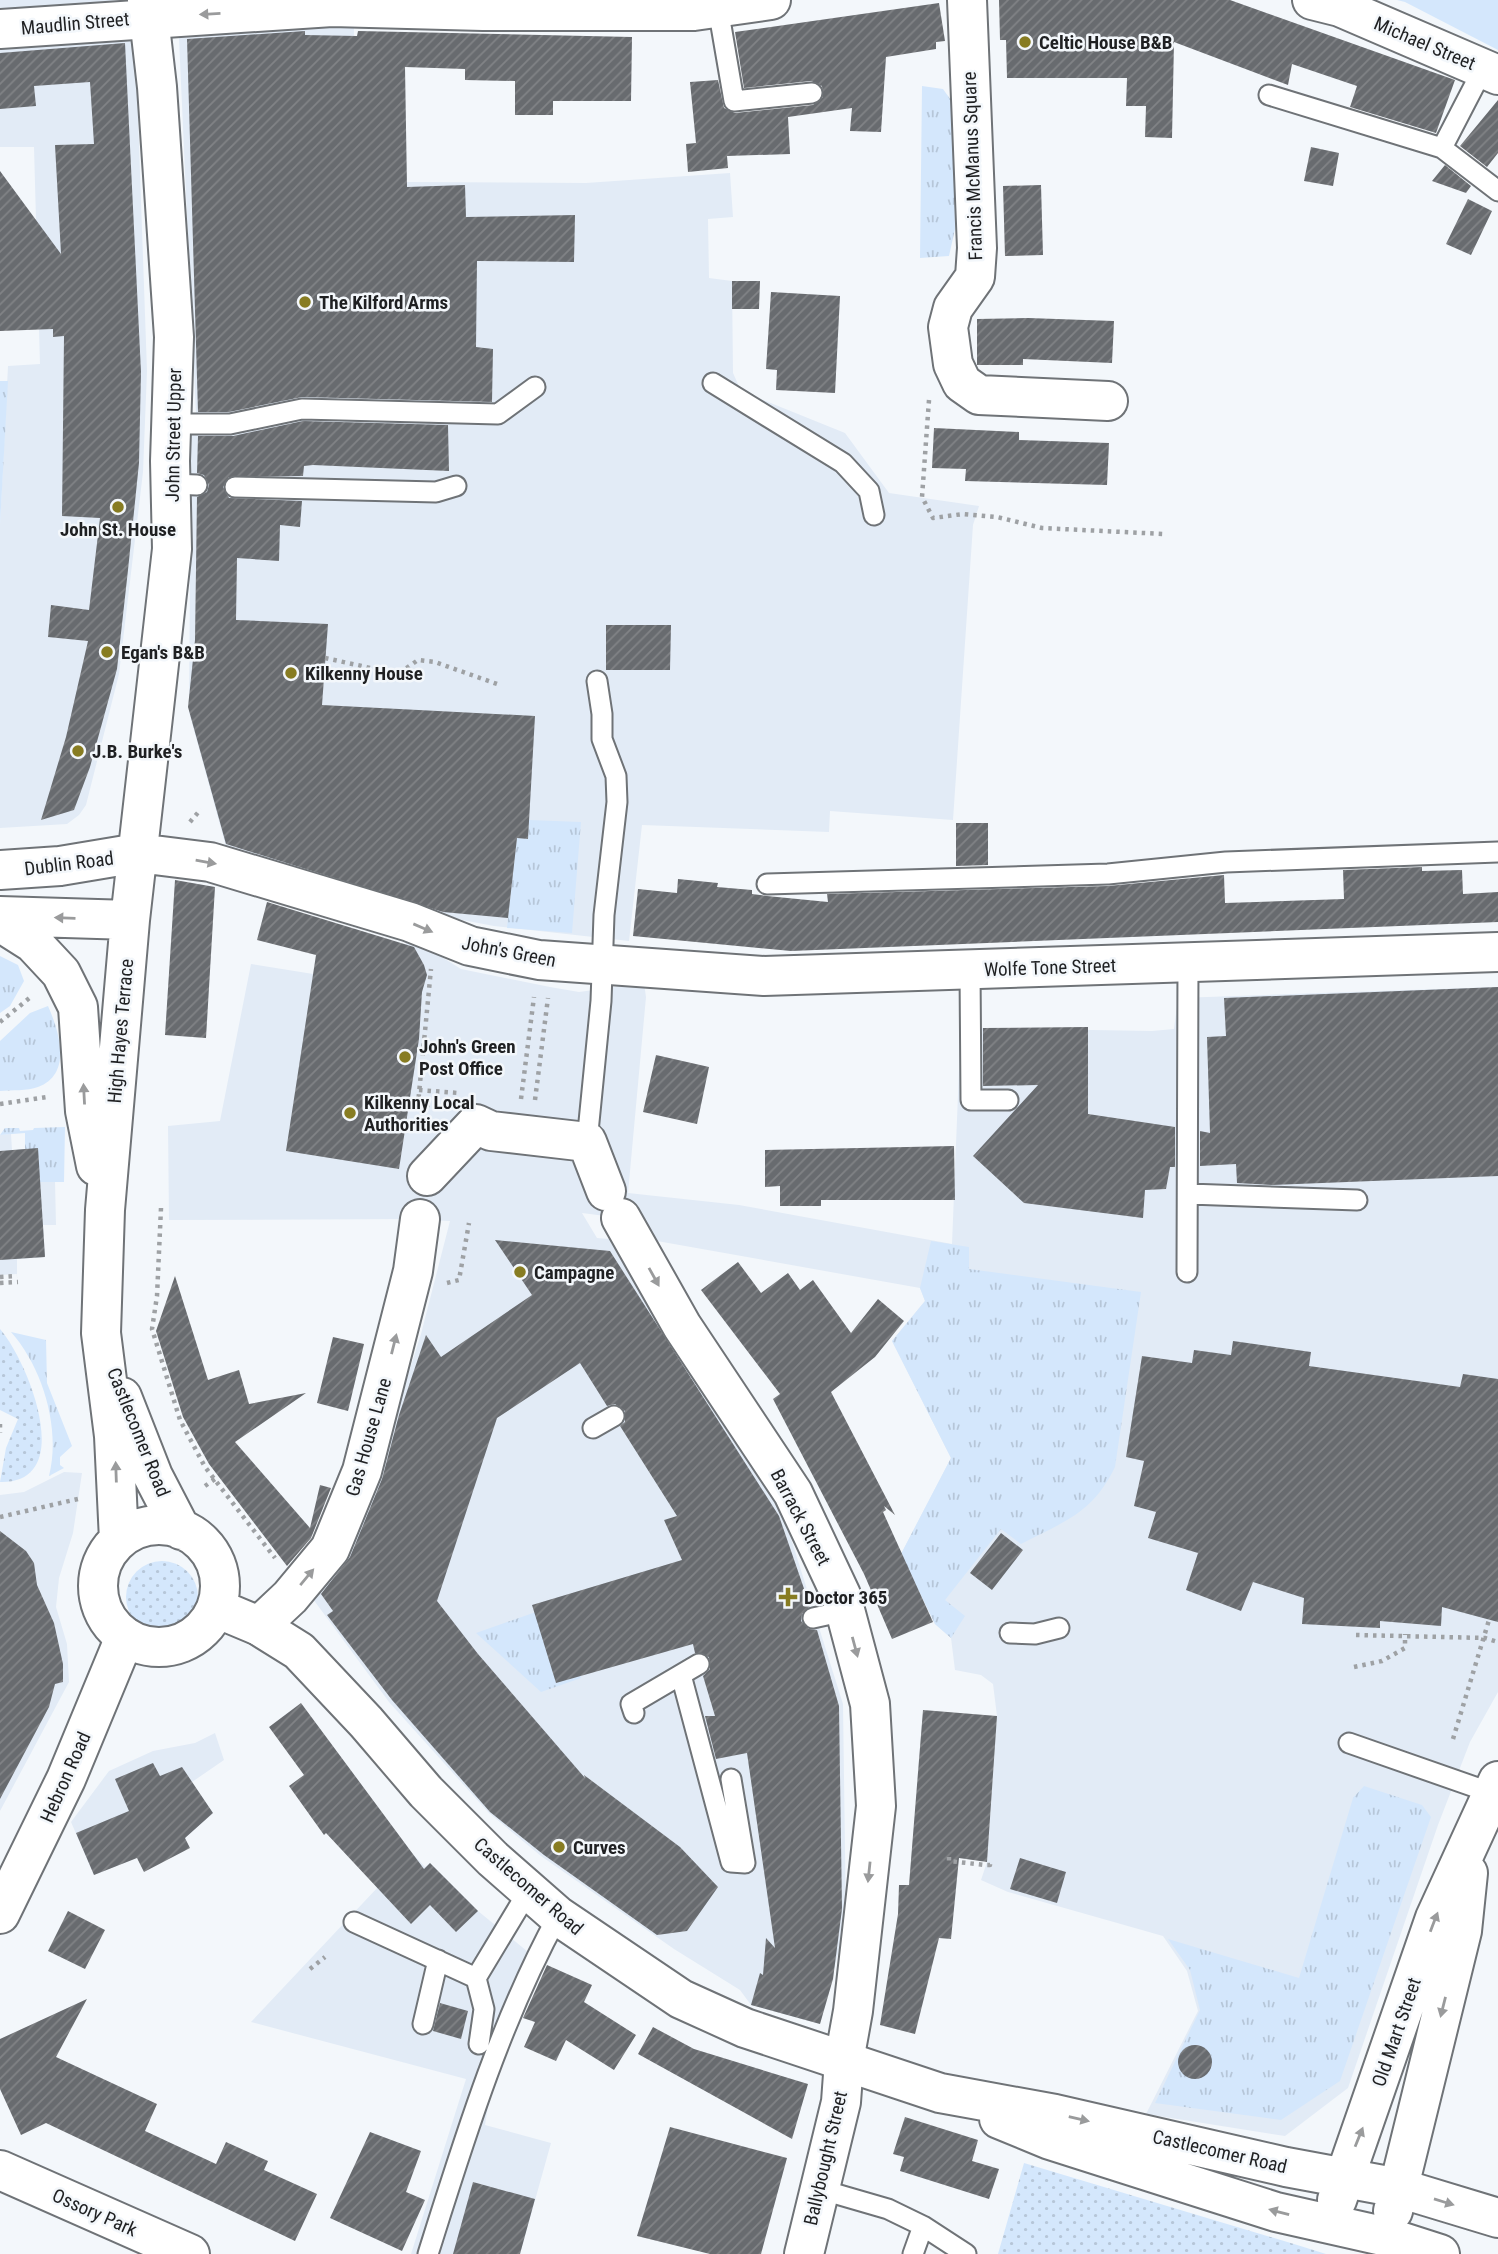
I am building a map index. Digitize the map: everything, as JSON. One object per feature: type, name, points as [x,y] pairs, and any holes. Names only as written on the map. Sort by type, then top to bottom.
[{"type":"main road","points":[[148,8],[332,7],[483,11],[703,6],[771,0]]},
{"type":"main road","name":"Francis McManus Square","points":[[967,0],[977,248],[975,278],[953,307],[948,327],[953,365],[962,383],[979,395],[1108,401]]},
{"type":"main road","name":"Michael Street","points":[[1312,0],[1340,7],[1491,71]]},
{"type":"main road","name":"Maudlin Street","points":[[0,29],[148,8]]},
{"type":"main road","name":"John Street Upper","points":[[138,853],[172,549],[184,485],[173,424],[174,337],[148,8]]},
{"type":"main road","name":"Dublin Road","points":[[0,870],[60,866],[138,853]]},
{"type":"main road","name":"High Hayes Terrace","points":[[105,1210],[138,853]]},
{"type":"main road","name":"John's Green","points":[[138,853],[210,862],[410,922],[470,946],[539,960],[602,966]]},
{"type":"main road","points":[[0,916],[130,920]]},
{"type":"main road","points":[[0,922],[33,943],[61,972],[78,1007],[85,1111],[105,1210]]},
{"type":"main road","name":"Wolfe Tone Street","points":[[602,966],[764,976],[1498,952]]},
{"type":"main road","points":[[427,1176],[473,1109],[491,1131],[587,1142]]},
{"type":"main road","name":"Barrack Street","points":[[587,1142],[614,1205],[682,1326],[697,1365],[793,1493],[841,1595],[829,1614],[870,1704],[876,1807],[852,2018],[844,2061]]},
{"type":"main road","name":"Castlecomer Road","points":[[105,1210],[101,1333],[114,1436],[119,1540]]},
{"type":"main road","name":"Gas House Lane","points":[[259,1626],[290,1597],[330,1549],[362,1471],[413,1271],[420,1219]]},
{"type":"main road","name":"Castlecomer Road","points":[[101,1333],[153,1476],[181,1530]]},
{"type":"main road","points":[[153,1525],[181,1530],[192,1535],[207,1549],[217,1567],[220,1587],[216,1608],[208,1624],[178,1645],[160,1648],[142,1645],[125,1637],[106,1617],[97,1590],[103,1563],[119,1540],[135,1530],[153,1525]]},
{"type":"main road","name":"Castlecomer Road","points":[[216,1608],[259,1626],[299,1651],[366,1722],[426,1792],[529,1891],[558,1916],[681,1999],[745,2028],[940,2093],[1050,2140],[1276,2212],[1387,2237],[1440,2254]]},
{"type":"main road","name":"Hebron Road","points":[[0,1914],[66,1779],[125,1637]]},
{"type":"main road","name":"Old Mart Street","points":[[1331,2225],[1342,2177],[1366,2119],[1435,1918],[1495,1787]]},
{"type":"main road","name":"Old Mart Street","points":[[1387,2237],[1462,1931],[1471,1843]]},
{"type":"main road","name":"Ballybought Street","points":[[804,2254],[841,2102],[844,2061]]},
{"type":"main road","name":"Castlecomer Road","points":[[940,2093],[1055,2114],[1399,2188],[1498,2218]]},
{"type":"main road","name":"Ossory Park","points":[[0,2170],[190,2254]]},
{"type":"lane","points":[[703,6],[734,101],[812,93]]},
{"type":"lane","points":[[1442,148],[1491,71]]},
{"type":"lane","points":[[1269,95],[1442,148],[1498,191]]},
{"type":"lane","points":[[713,383],[843,463],[869,491],[874,515]]},
{"type":"lane","points":[[173,424],[230,424],[302,408],[499,414],[535,387]]},
{"type":"lane","points":[[235,487],[436,492],[456,486]]},
{"type":"lane","points":[[587,1142],[604,915],[617,802],[616,776],[602,738],[603,713],[597,681]]},
{"type":"lane","points":[[767,884],[1108,874],[1226,862],[1498,852]]},
{"type":"lane","points":[[1187,1272],[1188,962]]},
{"type":"lane","points":[[970,970],[971,1100],[1008,1100]]},
{"type":"lane","points":[[1189,1194],[1357,1200]]},
{"type":"lane","points":[[593,1428],[614,1416]]},
{"type":"lane","points":[[1010,1633],[1035,1634],[1059,1628]]},
{"type":"lane","points":[[634,1713],[632,1704],[699,1664]]},
{"type":"lane","points":[[681,1675],[731,1863],[745,1863],[731,1779]]},
{"type":"lane","points":[[1349,1743],[1495,1787]]},
{"type":"lane","points":[[479,2044],[484,2009],[477,1978],[529,1891]]},
{"type":"lane","points":[[428,2254],[470,2123],[535,1959],[558,1916]]},
{"type":"lane","points":[[354,1923],[477,1978]]},
{"type":"lane","points":[[423,2024],[438,1960]]},
{"type":"lane","points":[[819,2189],[888,2209],[923,2226],[966,2254]]},
{"type":"lane","points":[[913,2254],[923,2226]]},
{"type":"path","points":[[929,395],[922,497],[933,518],[963,514],[997,517],[1042,528],[1163,534]]},
{"type":"path","points":[[326,658],[398,674],[418,660],[497,684]]},
{"type":"path","points":[[431,1128],[418,1104],[432,965]]},
{"type":"path","points":[[0,1022],[40,989]]},
{"type":"path","points":[[523,1106],[520,1095],[534,994],[544,989],[548,998],[537,1096],[531,1106]]},
{"type":"path","points":[[419,1090],[473,1109]]},
{"type":"path","points":[[0,1104],[57,1096]]},
{"type":"path","points":[[162,1208],[157,1296],[152,1329],[180,1420],[215,1479],[281,1564]]},
{"type":"path","points":[[438,1285],[459,1280],[469,1223]]},
{"type":"path","points":[[0,1277],[17,1279],[0,1283]]},
{"type":"path","points":[[0,1424],[0,1433]]},
{"type":"path","points":[[205,1486],[215,1479]]},
{"type":"path","points":[[0,1517],[78,1499]]},
{"type":"path","points":[[1453,1739],[1489,1620]]},
{"type":"path","points":[[1354,1667],[1398,1655],[1405,1648],[1405,1634]]},
{"type":"path","points":[[1356,1635],[1405,1634],[1485,1638],[1498,1642]]},
{"type":"path","points":[[949,1857],[949,1861],[988,1863]]},
{"type":"path","points":[[310,1969],[325,1957]]},
{"type":"shaded area","points":[[0,0],[120,0],[0,13]]},
{"type":"shaded area","points":[[178,17],[354,25],[353,99],[407,182],[586,183],[730,173],[733,217],[708,219],[709,278],[732,281],[733,373],[741,391],[845,433],[889,493],[979,506],[973,525],[953,820],[830,811],[829,832],[642,825],[629,941],[494,926],[431,914],[228,854],[189,712],[191,432],[196,414]]},
{"type":"shaded area","points":[[135,31],[147,371],[143,472],[119,674],[86,805],[79,815],[67,824],[0,828],[0,525],[8,366],[40,364],[34,147],[0,147],[0,39]]},
{"type":"shaded area","points":[[408,936],[461,969],[550,987],[579,992],[644,983],[646,997],[628,1193],[739,1205],[952,1244],[961,1020],[978,1028],[1152,1031],[1174,1029],[1178,998],[1498,987],[1498,1692],[1470,1742],[1438,1825],[1348,2088],[1285,2136],[1146,2114],[1198,2011],[1187,1971],[1163,1936],[1008,1892],[981,1880],[987,1862],[997,1716],[993,1684],[981,1675],[955,1670],[951,1638],[935,1624],[901,1554],[951,1458],[892,1341],[925,1301],[920,1288],[657,1241],[644,1221],[582,1213],[597,1238],[609,1239],[778,1497],[843,1704],[846,1922],[820,2024],[751,2005],[740,1990],[674,1949],[541,1856],[489,1813],[389,1702],[310,1595],[363,1518],[421,1334],[450,1221],[169,1220],[168,1126],[220,1121],[251,964],[394,987]]},
{"type":"shaded area","points":[[11,1134],[12,1150],[38,1148],[55,1181],[56,1225],[43,1225],[45,1257],[17,1259],[17,1274],[0,1275],[0,1135]]},
{"type":"shaded area","points":[[64,1472],[82,1473],[73,1533],[59,1578],[56,1607],[67,1644],[69,1682],[0,1811],[0,1495],[24,1492]]},
{"type":"shaded area","points":[[215,1733],[224,1760],[192,1782],[213,1813],[185,1838],[94,1875],[71,1822],[109,1771],[153,1751],[195,1743]]},
{"type":"shaded area","points":[[411,1852],[425,1867],[430,1863],[478,1911],[539,1961],[492,2081],[485,2125],[551,2143],[520,2254],[411,2254],[466,2079],[251,2022]]},
{"type":"green space","points":[[1397,0],[1498,0],[1498,50],[1405,2]]},
{"type":"green space","points":[[922,86],[943,89],[953,103],[955,229],[949,256],[920,258]]},
{"type":"green space","points":[[0,381],[8,381],[0,525]]},
{"type":"green space","points":[[529,820],[581,822],[572,933],[507,928],[517,838],[528,839]]},
{"type":"green space","points":[[0,956],[18,965],[24,981],[10,1006],[0,1013]]},
{"type":"green space","points":[[48,1006],[59,1039],[56,1072],[49,1081],[38,1087],[0,1091],[0,1041],[30,1013]]},
{"type":"green space","points":[[65,1127],[64,1182],[40,1182],[38,1149],[25,1149],[25,1133],[0,1135],[5,1128],[19,1128],[20,1131]]},
{"type":"green space","points":[[931,1241],[969,1247],[969,1269],[1141,1292],[1115,1467],[1097,1496],[1064,1522],[1021,1544],[1001,1529],[945,1600],[965,1616],[951,1638],[935,1624],[901,1554],[951,1458],[892,1341],[925,1301],[920,1288]]},
{"type":"green space","points":[[0,1329],[23,1367],[33,1392],[40,1418],[42,1443],[37,1463],[24,1477],[0,1482],[6,1448],[18,1419],[0,1410]]},
{"type":"green space","points":[[11,1332],[46,1340],[47,1383],[72,1446],[60,1457],[60,1465],[64,1468],[49,1476],[53,1439],[46,1400],[32,1363]]},
{"type":"green space","points":[[162,1561],[176,1564],[188,1571],[195,1583],[198,1597],[195,1611],[188,1623],[176,1630],[162,1633],[148,1630],[136,1623],[129,1611],[126,1597],[129,1583],[136,1571],[148,1564]]},
{"type":"green space","points":[[556,1605],[581,1678],[541,1692],[476,1633]]},
{"type":"green space","points":[[1364,1786],[1422,1805],[1431,1817],[1340,2081],[1281,2120],[1155,2103],[1200,2010],[1190,1970],[1168,1939],[1299,1978],[1353,1798]]},
{"type":"green space","points":[[1024,2163],[1294,2244],[1326,2254],[998,2254]]},
{"type":"building","points":[[999,0],[1230,0],[1455,80],[1436,133],[1350,107],[1357,86],[1292,64],[1288,85],[1174,42],[1172,138],[1145,137],[1146,106],[1126,106],[1127,78],[1007,78],[1006,40],[1000,40]]},
{"type":"building","points":[[939,3],[945,41],[936,42],[936,49],[886,57],[881,132],[850,131],[852,108],[788,117],[790,154],[727,156],[728,168],[688,172],[686,144],[696,143],[690,82],[718,80],[724,108],[735,113],[813,105],[823,97],[822,86],[811,81],[744,88],[735,32]]},
{"type":"building","points":[[305,31],[305,35],[357,36],[358,31],[632,37],[631,101],[553,101],[553,115],[515,115],[515,81],[465,80],[465,69],[405,67],[407,187],[465,185],[466,217],[575,215],[574,262],[477,261],[476,347],[493,349],[492,402],[302,397],[229,412],[198,412],[187,39]]},
{"type":"building","points":[[125,43],[141,372],[139,463],[128,570],[117,669],[90,767],[74,810],[41,820],[66,737],[88,641],[48,637],[51,605],[89,610],[100,518],[62,516],[64,336],[53,337],[53,329],[0,331],[0,171],[61,254],[55,145],[94,144],[90,82],[34,86],[36,106],[0,109],[0,53]]},
{"type":"building","points":[[1498,100],[1498,153],[1487,167],[1460,146]]},
{"type":"building","points":[[1311,147],[1339,153],[1333,186],[1304,181]]},
{"type":"building","points":[[1445,165],[1471,186],[1466,193],[1432,181]]},
{"type":"building","points":[[1041,185],[1043,255],[1005,256],[1003,186]]},
{"type":"building","points":[[1468,199],[1492,211],[1471,255],[1446,244]]},
{"type":"building","points":[[732,281],[760,281],[759,309],[732,309]]},
{"type":"building","points":[[771,292],[840,296],[835,393],[776,390],[777,370],[766,369]]},
{"type":"building","points":[[977,319],[1114,321],[1112,363],[1023,359],[1023,365],[977,365]]},
{"type":"building","points":[[303,421],[448,425],[449,471],[313,465],[304,466],[303,476],[229,477],[223,487],[229,498],[302,501],[300,527],[280,525],[279,561],[237,558],[236,620],[328,624],[322,705],[535,716],[528,839],[517,838],[508,918],[443,912],[226,844],[188,707],[195,640],[197,497],[207,492],[209,485],[204,475],[197,473],[198,436],[233,436]]},
{"type":"building","points":[[934,428],[1019,432],[1019,440],[1109,443],[1107,485],[965,481],[966,469],[932,468]]},
{"type":"building","points":[[606,625],[671,625],[670,670],[606,670]]},
{"type":"building","points":[[956,823],[988,823],[988,865],[956,866]]},
{"type":"building","points":[[1422,867],[1422,871],[1462,870],[1463,894],[1498,892],[1498,922],[791,951],[633,936],[638,889],[677,893],[678,879],[718,883],[717,887],[752,890],[752,894],[828,902],[827,894],[1108,886],[1224,875],[1225,903],[1344,899],[1343,870]]},
{"type":"building","points":[[175,880],[215,887],[206,1038],[165,1035]]},
{"type":"building","points":[[267,902],[414,947],[424,965],[427,975],[422,992],[419,1039],[399,1169],[286,1151],[316,955],[257,940]]},
{"type":"building","points":[[1498,987],[1498,1176],[1272,1185],[1237,1183],[1236,1164],[1200,1166],[1200,1131],[1210,1133],[1207,1037],[1226,1036],[1224,998]]},
{"type":"building","points":[[1088,1027],[1088,1114],[1175,1127],[1175,1167],[1170,1167],[1166,1189],[1145,1190],[1143,1218],[1024,1203],[973,1156],[1038,1085],[983,1086],[983,1028]]},
{"type":"building","points":[[656,1055],[709,1067],[697,1124],[643,1112]]},
{"type":"building","points":[[954,1146],[955,1200],[821,1200],[821,1206],[780,1206],[780,1186],[765,1187],[765,1150]]},
{"type":"building","points":[[38,1148],[45,1257],[0,1260],[0,1151]]},
{"type":"building","points":[[495,1240],[610,1251],[779,1516],[810,1606],[802,1614],[801,1621],[809,1629],[817,1630],[839,1706],[842,1909],[833,1979],[820,2024],[751,2005],[760,1973],[763,1975],[766,1938],[775,1948],[747,1753],[716,1759],[705,1716],[715,1716],[703,1676],[710,1669],[709,1657],[695,1653],[693,1644],[556,1683],[532,1605],[682,1560],[664,1520],[677,1516],[620,1426],[625,1422],[625,1411],[615,1404],[607,1406],[580,1363],[497,1418],[437,1601],[478,1654],[585,1778],[584,1775],[680,1847],[718,1887],[687,1931],[657,1935],[544,1855],[490,1812],[392,1700],[327,1615],[333,1611],[321,1594],[350,1557],[382,1479],[399,1415],[426,1335],[441,1357],[532,1295]]},
{"type":"building","points":[[738,1262],[761,1293],[788,1273],[800,1290],[813,1280],[851,1333],[878,1299],[904,1321],[875,1357],[831,1392],[895,1515],[884,1506],[886,1510],[883,1512],[933,1622],[892,1639],[864,1574],[773,1399],[780,1394],[701,1290]]},
{"type":"building","points":[[175,1276],[208,1380],[239,1370],[249,1404],[306,1393],[235,1442],[310,1528],[320,1485],[331,1488],[311,1538],[287,1566],[209,1464],[183,1417],[156,1331]]},
{"type":"building","points":[[333,1337],[364,1344],[348,1411],[317,1403]]},
{"type":"building","points":[[1233,1341],[1311,1352],[1309,1366],[1460,1387],[1463,1374],[1498,1379],[1498,1622],[1442,1607],[1441,1626],[1380,1621],[1380,1628],[1302,1624],[1304,1598],[1253,1582],[1241,1611],[1186,1590],[1198,1553],[1148,1538],[1156,1512],[1134,1506],[1144,1461],[1126,1457],[1142,1356],[1192,1363],[1194,1350],[1231,1355]]},
{"type":"building","points":[[0,1531],[26,1551],[34,1563],[37,1585],[54,1623],[63,1664],[63,1682],[55,1684],[49,1707],[0,1799]]},
{"type":"building","points":[[1001,1533],[1023,1550],[992,1590],[970,1573]]},
{"type":"building","points":[[301,1703],[424,1869],[430,1863],[478,1911],[456,1932],[430,1905],[411,1924],[326,1833],[324,1835],[289,1786],[304,1775],[269,1727]]},
{"type":"building","points":[[923,1710],[997,1716],[987,1862],[959,1858],[951,1939],[939,1938],[915,2034],[880,2025],[898,1914],[899,1885],[909,1885]]},
{"type":"building","points":[[153,1763],[160,1776],[182,1767],[213,1813],[185,1838],[190,1848],[144,1872],[137,1858],[94,1875],[76,1833],[129,1811],[115,1779]]},
{"type":"building","points":[[1020,1858],[1066,1872],[1057,1903],[1010,1889]]},
{"type":"building","points":[[68,1911],[105,1930],[85,1969],[48,1951]]},
{"type":"building","points":[[547,1965],[592,1985],[584,2002],[636,2035],[614,2070],[566,2040],[556,2061],[524,2047],[535,2022],[523,2018]]},
{"type":"building","points":[[87,1999],[56,2057],[157,2104],[145,2131],[216,2164],[226,2142],[268,2161],[264,2170],[317,2194],[295,2241],[46,2123],[21,2135],[0,2089],[0,2039]]},
{"type":"building","points":[[440,2003],[468,2011],[461,2039],[433,2031]]},
{"type":"building","points":[[653,2027],[694,2049],[808,2084],[792,2139],[638,2054]]},
{"type":"building","points":[[1195,2045],[1207,2050],[1212,2062],[1207,2074],[1195,2079],[1183,2074],[1178,2062],[1183,2050]]},
{"type":"building","points":[[905,2117],[978,2140],[972,2161],[999,2169],[989,2199],[900,2171],[904,2157],[893,2154]]},
{"type":"building","points":[[670,2127],[787,2158],[761,2254],[710,2254],[637,2236]]},
{"type":"building","points":[[370,2132],[421,2151],[406,2192],[425,2200],[402,2251],[330,2218]]},
{"type":"building","points":[[473,2182],[535,2199],[520,2254],[453,2254]]},
{"type":"place","name":"Celtic House B&B","points":[[1025,42]]},
{"type":"place","name":"The Kilford Arms","points":[[305,302]]},
{"type":"place","name":"John St. House","points":[[118,507]]},
{"type":"place","name":"Egan's B&B","points":[[107,652]]},
{"type":"place","name":"Kilkenny House","points":[[291,673]]},
{"type":"place","name":"J.B. Burke's","points":[[78,751]]},
{"type":"place","name":"John's Green Post Office","points":[[405,1057]]},
{"type":"place","name":"Kilkenny Local Authorities","points":[[350,1113]]},
{"type":"place","name":"Campagne","points":[[520,1272]]},
{"type":"place","name":"Doctor 365","points":[[788,1597]]},
{"type":"place","name":"Curves","points":[[559,1847]]}]
